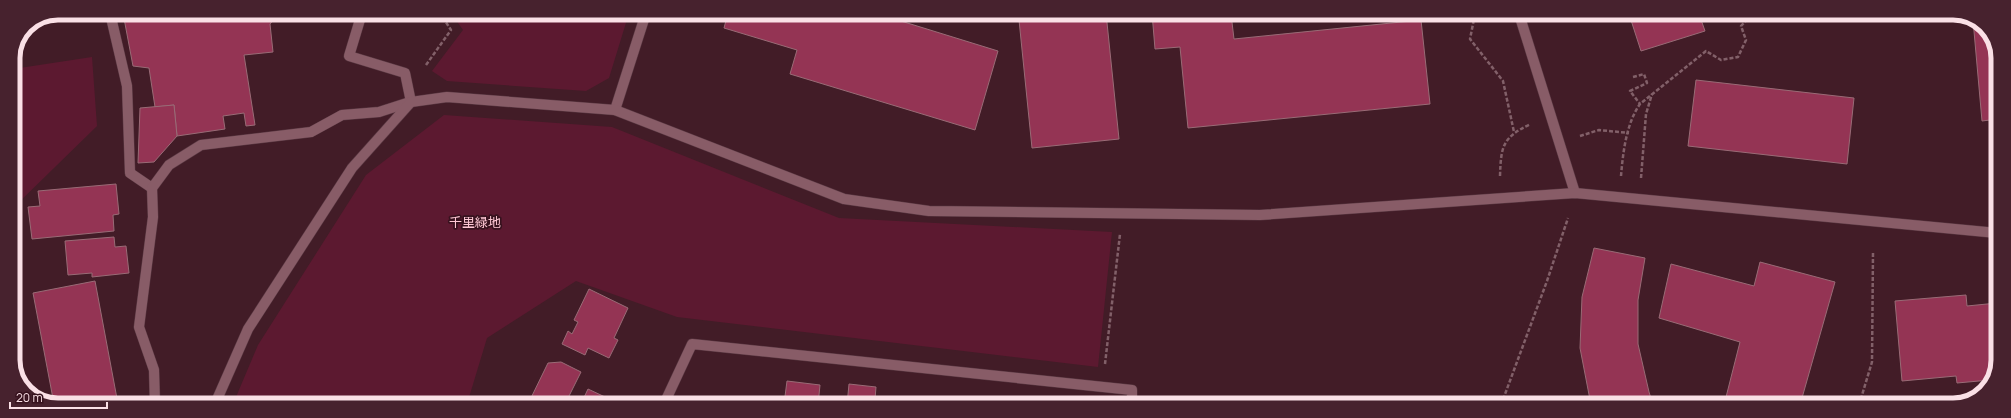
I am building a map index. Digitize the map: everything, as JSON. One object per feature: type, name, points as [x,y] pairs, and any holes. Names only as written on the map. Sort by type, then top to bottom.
[{"type":"street","points":[[112,20],[127,86],[130,173],[152,188]]},
{"type":"street","points":[[360,20],[350,56],[405,73],[411,102]]},
{"type":"street","points":[[615,110],[644,20]]},
{"type":"street","points":[[1521,20],[1574,193]]},
{"type":"street","points":[[155,398],[154,370],[139,327],[153,217],[152,188],[169,165],[201,145],[311,132],[342,115],[379,112],[411,102],[447,97],[615,110],[844,199],[929,211],[1260,215],[1574,193],[1991,232]]},
{"type":"street","points":[[218,398],[248,329],[347,175],[411,102]]},
{"type":"street","points":[[667,398],[692,344],[1132,390],[1132,398]]},
{"type":"path","points":[[411,102],[423,68],[451,30],[445,20]]},
{"type":"path","points":[[1474,20],[1470,39],[1503,81],[1514,132]]},
{"type":"path","points":[[1621,177],[1623,155],[1633,114],[1640,104],[1706,51],[1721,60],[1738,57],[1746,40],[1741,26],[1746,20]]},
{"type":"path","points":[[1633,77],[1644,74],[1647,83],[1630,90],[1640,104]]},
{"type":"path","points":[[1641,179],[1646,114],[1652,93]]},
{"type":"path","points":[[1500,179],[1501,151],[1514,132],[1538,121]]},
{"type":"path","points":[[1579,137],[1599,130],[1629,133]]},
{"type":"path","points":[[1504,398],[1547,281],[1568,218]]},
{"type":"path","points":[[1103,387],[1121,230]]},
{"type":"path","points":[[1861,398],[1872,362],[1873,253]]},
{"type":"green space","points":[[456,20],[627,20],[609,78],[586,91],[447,81],[432,71],[463,30]]},
{"type":"green space","points":[[92,57],[97,126],[20,201],[20,68]]},
{"type":"green space","name":"千里緑地","points":[[444,115],[612,127],[839,218],[1112,232],[1098,367],[677,317],[576,281],[487,338],[469,398],[236,398],[258,345],[366,175]]},
{"type":"building","points":[[124,20],[273,20],[270,24],[273,52],[244,55],[255,125],[246,126],[244,113],[223,116],[225,129],[177,136],[174,105],[155,107],[149,68],[133,66]]},
{"type":"building","points":[[726,20],[898,20],[998,51],[975,130],[790,74],[797,50],[724,28]]},
{"type":"building","points":[[1019,20],[1107,20],[1119,139],[1032,148]]},
{"type":"building","points":[[1153,20],[1232,20],[1234,39],[1421,20],[1430,104],[1188,128],[1180,47],[1155,49]]},
{"type":"building","points":[[1631,20],[1701,20],[1705,31],[1641,51]]},
{"type":"building","points":[[1974,26],[1985,37],[1991,55],[1991,120],[1982,121]]},
{"type":"building","points":[[1696,80],[1854,98],[1847,164],[1688,146]]},
{"type":"building","points":[[174,105],[177,136],[154,162],[138,163],[140,108]]},
{"type":"building","points":[[116,184],[119,214],[113,215],[114,231],[32,239],[28,207],[40,206],[38,191]]},
{"type":"building","points":[[114,237],[115,247],[126,246],[129,273],[92,277],[92,273],[68,275],[65,241]]},
{"type":"building","points":[[1594,248],[1645,258],[1638,300],[1638,344],[1651,398],[1590,398],[1580,348],[1582,297]]},
{"type":"building","points":[[1760,262],[1835,282],[1802,398],[1726,398],[1740,342],[1659,318],[1671,264],[1754,286]]},
{"type":"building","points":[[95,281],[117,398],[53,397],[33,293]]},
{"type":"building","points":[[589,289],[628,308],[614,338],[618,340],[609,358],[588,348],[585,355],[562,344],[568,331],[572,334],[578,322],[574,320]]},
{"type":"building","points":[[1966,295],[1967,306],[1991,304],[1991,360],[1988,375],[1985,380],[1957,383],[1956,376],[1902,381],[1895,301]]},
{"type":"building","points":[[561,362],[581,372],[568,398],[531,398],[548,363]]},
{"type":"building","points":[[787,381],[820,385],[819,398],[785,398]]},
{"type":"building","points":[[849,384],[876,387],[875,398],[848,398]]},
{"type":"building","points":[[588,389],[607,398],[584,398]]}]
